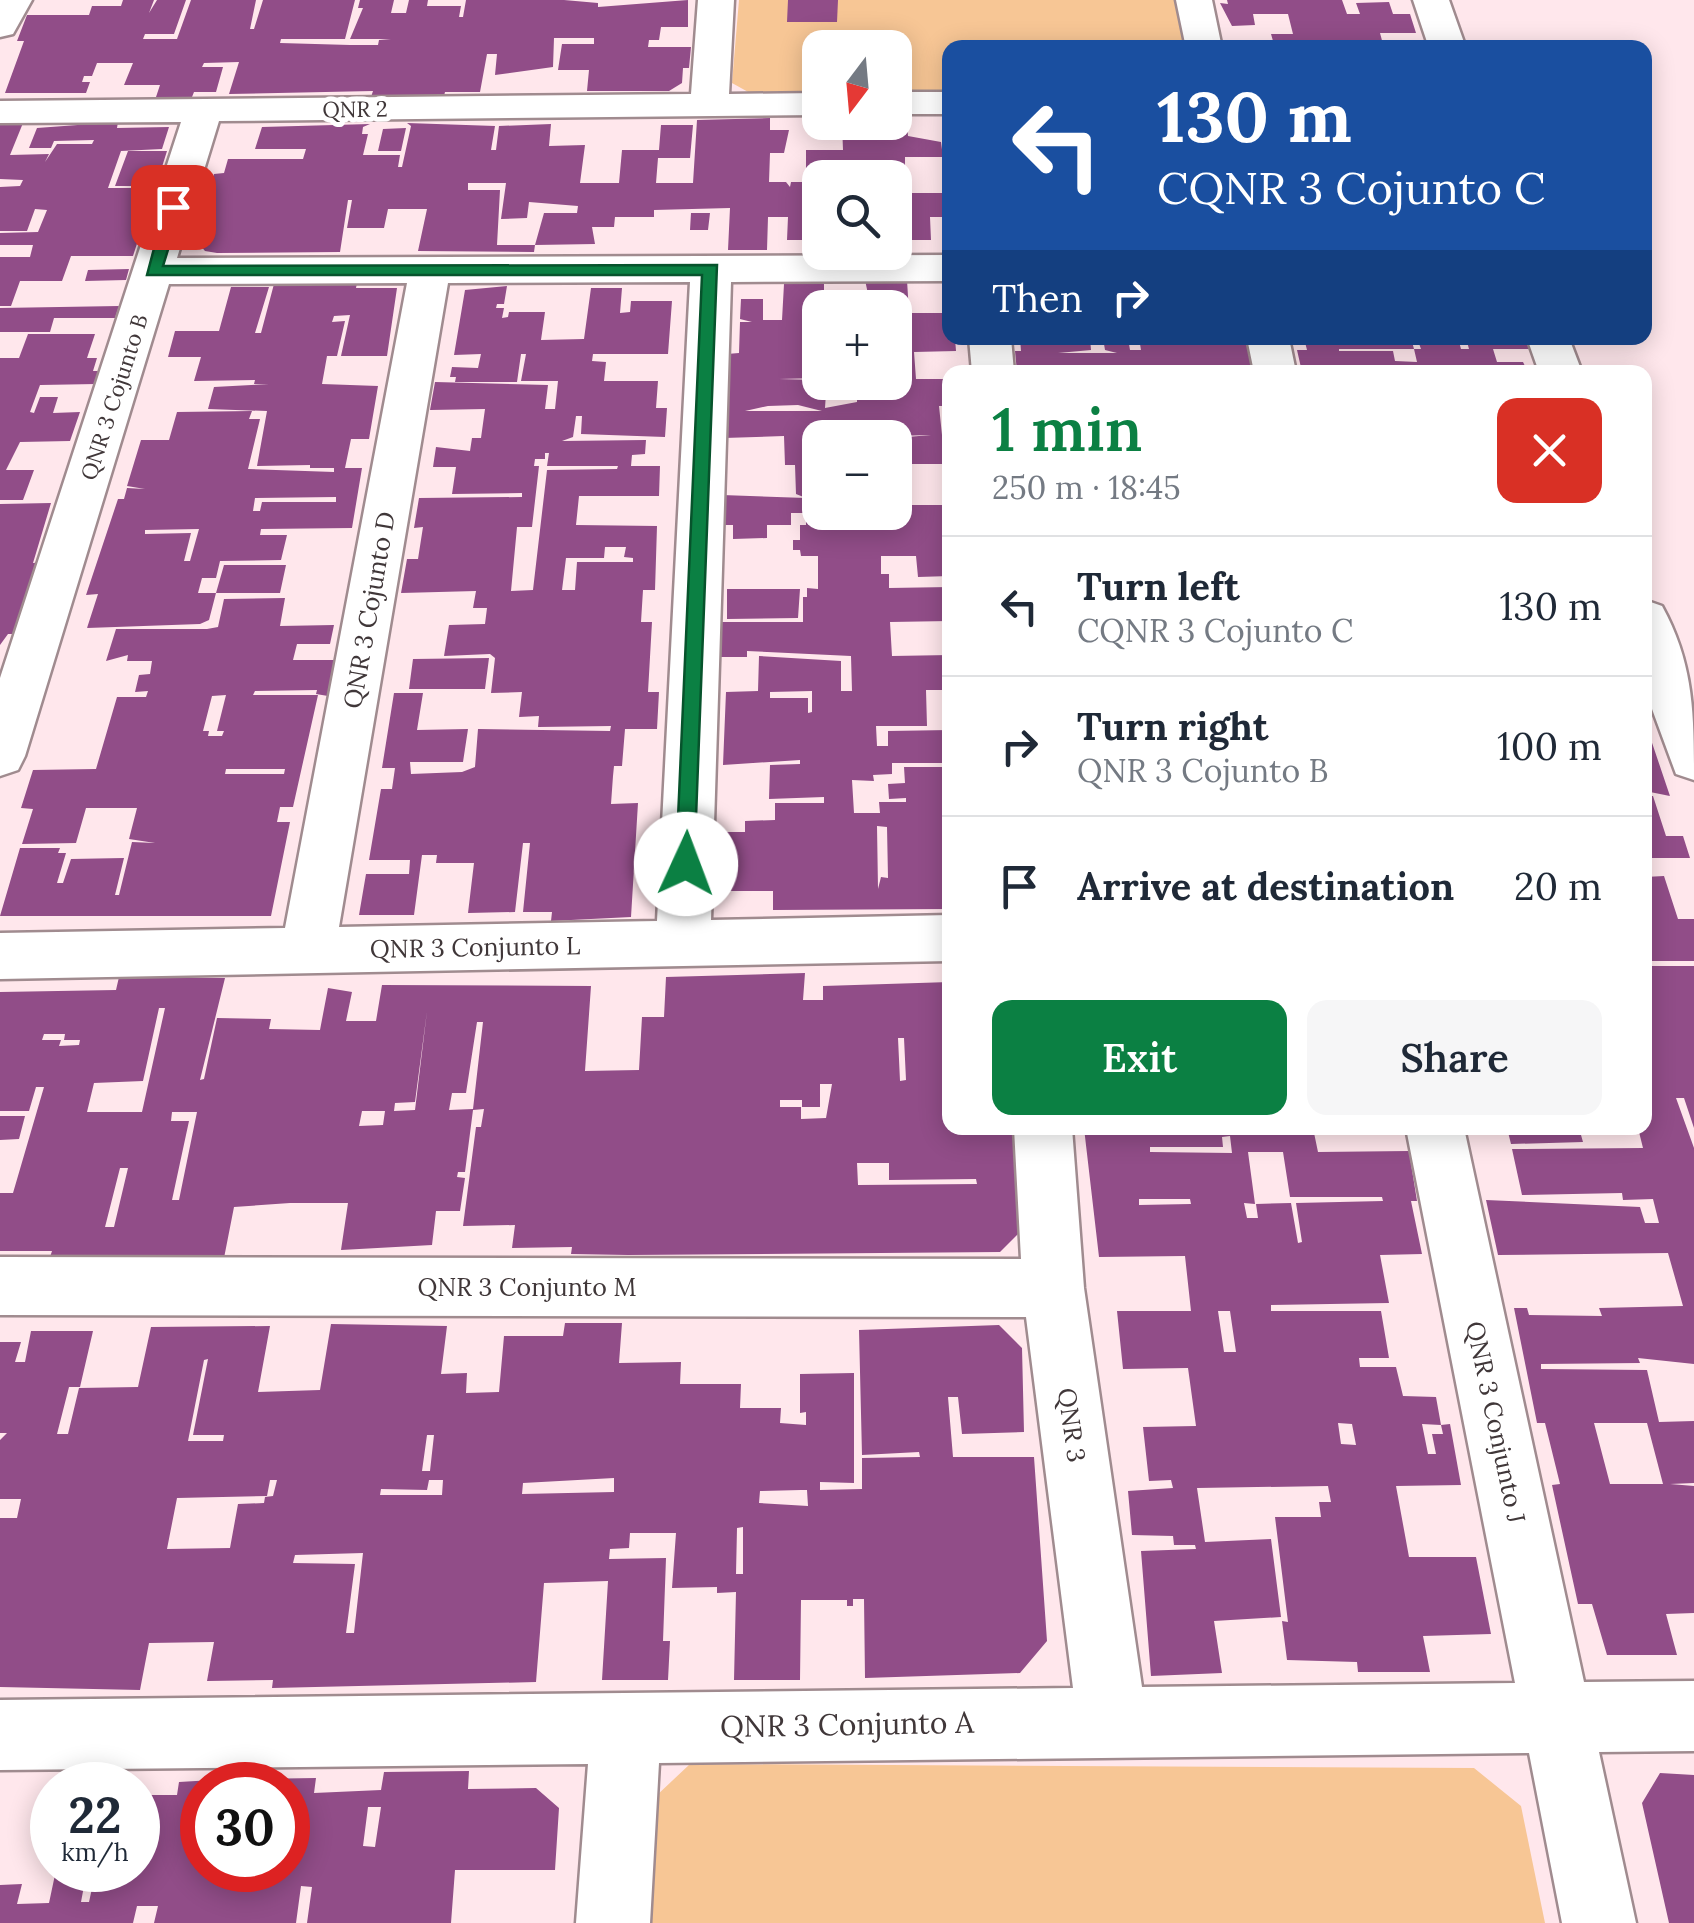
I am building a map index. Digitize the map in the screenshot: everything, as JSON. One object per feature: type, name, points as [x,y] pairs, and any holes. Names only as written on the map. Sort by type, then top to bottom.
[{"type":"street","points":[[0,26],[14,0]]},
{"type":"street","points":[[709,104],[716,0]]},
{"type":"street","points":[[1194,0],[1202,40]]},
{"type":"street","points":[[1431,0],[1445,40]]},
{"type":"street","points":[[912,103],[942,103]]},
{"type":"street","name":"QNR 2","points":[[0,112],[802,104]]},
{"type":"street","name":"QNR 3 Cojunto B","points":[[12,682],[153,271],[203,111]]},
{"type":"street","points":[[153,271],[942,268]]},
{"type":"street","points":[[683,943],[711,269]]},
{"type":"street","name":"QNR 3 Cojunto D","points":[[308,950],[430,270]]},
{"type":"street","points":[[1652,634],[1667,667],[1694,760]]},
{"type":"street","points":[[0,756],[12,682]]},
{"type":"street","name":"QNR 3 Conjunto L","points":[[0,956],[942,938]]},
{"type":"street","name":"QNR 3","points":[[1043,1135],[1053,1288],[1112,1722]]},
{"type":"street","name":"QNR 3 Conjunto J","points":[[1436,1135],[1599,1923]]},
{"type":"street","name":"QNR 3 Conjunto M","points":[[0,1286],[1053,1288]]},
{"type":"street","name":"QNR 3 Conjunto A","points":[[0,1735],[1694,1716]]},
{"type":"street","points":[[614,1923],[626,1728]]},
{"type":"shaded area","points":[[739,0],[1179,0],[1187,40],[942,40],[942,92],[912,92],[912,30],[802,30],[802,92],[750,93],[732,83]]},
{"type":"shaded area","points":[[690,1764],[1474,1768],[1521,1806],[1545,1923],[650,1923],[655,1797]]},
{"type":"building","points":[[123,0],[154,0],[149,13],[157,0],[186,0],[174,34],[145,34],[143,39],[177,39],[191,0],[256,0],[250,29],[254,29],[263,0],[355,0],[345,39],[281,39],[280,43],[378,45],[379,40],[391,39],[350,39],[363,8],[358,8],[360,0],[394,0],[391,13],[406,13],[409,0],[428,0],[427,6],[461,6],[459,17],[463,17],[466,0],[564,0],[598,3],[598,7],[688,0],[688,27],[661,27],[659,40],[649,40],[648,47],[691,47],[689,68],[683,68],[682,83],[669,91],[587,91],[589,70],[558,70],[562,44],[594,44],[594,38],[554,38],[553,67],[495,75],[497,54],[487,54],[480,92],[445,92],[444,96],[371,97],[373,91],[229,94],[239,62],[204,63],[202,67],[223,67],[216,92],[194,92],[192,97],[156,97],[160,85],[124,85],[133,63],[97,63],[92,76],[84,76],[82,82],[90,82],[86,93],[5,93],[24,41],[17,41],[27,15],[89,15],[92,6],[121,6]]},
{"type":"building","points":[[788,0],[838,0],[837,22],[787,22]]},
{"type":"building","points":[[1227,0],[1342,0],[1347,14],[1360,14],[1356,3],[1389,2],[1393,14],[1410,14],[1416,33],[1380,33],[1382,40],[1273,40],[1271,34],[1293,34],[1288,14],[1253,14],[1255,25],[1232,26],[1220,3],[1228,4]]},
{"type":"building","points":[[770,118],[770,130],[789,130],[784,153],[770,153],[769,182],[786,182],[790,187],[791,182],[802,182],[802,240],[787,240],[788,217],[768,217],[767,250],[728,250],[730,208],[654,210],[654,217],[615,217],[614,227],[592,227],[595,244],[535,245],[534,252],[418,251],[427,209],[388,209],[384,228],[347,228],[352,200],[348,200],[340,252],[217,253],[205,251],[194,238],[211,197],[207,197],[214,174],[224,173],[228,159],[303,159],[306,149],[255,149],[262,127],[370,124],[363,127],[362,134],[368,134],[363,155],[400,155],[398,167],[402,167],[411,126],[407,123],[495,126],[491,150],[496,150],[499,126],[551,124],[549,146],[585,145],[580,183],[619,183],[622,150],[659,150],[661,125],[693,125],[690,158],[658,158],[656,183],[693,183],[697,120]],"holes":[[[468,183],[506,183],[501,219],[527,218],[529,202],[578,206],[577,213],[544,213],[535,245],[497,245],[500,190],[468,190]]]},
{"type":"building","points":[[118,122],[117,128],[169,127],[162,149],[121,151],[108,188],[155,188],[133,256],[71,256],[62,281],[20,281],[11,306],[0,306],[0,257],[30,257],[33,245],[0,245],[0,233],[38,232],[47,210],[35,209],[27,231],[0,231],[0,187],[20,186],[23,180],[0,179],[0,123],[23,123],[10,155],[49,154],[45,162],[57,144],[92,144],[94,140],[54,141],[51,148],[29,148],[37,128]]},
{"type":"building","points":[[406,128],[401,151],[378,151],[383,129]]},
{"type":"building","points":[[912,137],[941,142],[942,157],[806,160],[806,150],[843,150],[843,140],[912,140]]},
{"type":"building","points":[[128,151],[167,151],[156,186],[115,186]]},
{"type":"building","points":[[912,193],[942,193],[942,217],[930,217],[931,240],[912,240]]},
{"type":"building","points":[[691,213],[710,213],[708,230],[690,230]]},
{"type":"building","points":[[129,269],[126,280],[85,281],[88,270]]},
{"type":"building","points":[[865,280],[907,280],[908,290],[867,290]]},
{"type":"building","points":[[357,283],[356,288],[397,288],[387,356],[341,356],[350,315],[334,316],[332,322],[345,321],[337,356],[327,356],[322,384],[378,386],[369,439],[351,439],[345,468],[362,468],[352,528],[261,529],[260,535],[287,535],[281,560],[220,561],[216,578],[202,578],[198,593],[216,593],[209,620],[200,624],[87,628],[98,594],[86,595],[118,499],[124,499],[127,488],[145,489],[127,486],[141,440],[169,440],[177,412],[252,411],[249,419],[260,419],[248,469],[334,472],[334,468],[310,465],[257,466],[267,411],[208,409],[214,387],[269,384],[254,384],[255,380],[194,381],[201,357],[168,357],[175,331],[219,331],[231,287],[269,287],[255,333],[261,333],[274,284]],"holes":[[[336,497],[336,502],[262,502],[260,511],[253,511],[255,498]],[[199,529],[190,561],[184,561],[191,533],[145,534],[145,530]]]},
{"type":"building","points":[[784,284],[824,284],[824,290],[802,290],[802,378],[779,379],[802,380],[802,400],[826,400],[825,408],[857,400],[912,400],[912,313],[942,313],[942,345],[956,345],[956,351],[914,352],[916,379],[942,379],[942,464],[912,464],[912,437],[931,435],[912,436],[912,420],[802,420],[802,496],[796,494],[795,465],[785,465],[784,436],[724,438],[727,354],[739,353],[740,322],[752,322],[740,319],[741,299],[763,299],[763,320],[782,320]],"holes":[[[798,405],[822,411],[745,411]]]},
{"type":"building","points":[[507,286],[504,304],[497,304],[496,308],[504,308],[502,318],[508,317],[509,312],[545,312],[541,340],[584,339],[591,288],[622,288],[620,313],[630,312],[631,301],[672,301],[668,354],[593,354],[592,361],[606,362],[604,381],[658,381],[656,408],[667,408],[665,437],[581,434],[582,416],[576,416],[573,437],[562,441],[646,440],[645,454],[632,455],[631,466],[660,466],[659,496],[579,496],[576,525],[657,526],[655,590],[643,590],[641,622],[652,622],[648,692],[659,692],[657,729],[625,729],[622,766],[614,766],[611,804],[638,803],[631,917],[551,921],[552,912],[523,912],[530,843],[523,843],[515,912],[468,913],[474,863],[436,863],[437,855],[422,855],[414,915],[359,915],[366,874],[409,874],[410,860],[369,860],[381,789],[392,789],[395,768],[382,768],[394,693],[423,693],[417,730],[468,729],[463,762],[410,762],[411,774],[462,772],[475,767],[478,729],[610,731],[611,726],[538,727],[539,716],[519,717],[522,692],[491,693],[495,658],[490,654],[444,656],[449,625],[485,624],[487,608],[473,608],[476,591],[401,593],[407,559],[418,559],[423,527],[414,528],[419,498],[522,497],[522,493],[452,494],[456,467],[433,467],[436,447],[470,451],[472,438],[481,438],[485,409],[430,410],[435,382],[548,385],[545,409],[555,409],[558,381],[521,381],[526,354],[521,354],[517,382],[455,382],[456,377],[450,377],[452,367],[478,368],[481,354],[454,355],[465,290]],"holes":[[[545,453],[549,453],[547,466],[618,466],[547,470],[533,590],[511,591],[517,527],[532,527],[539,466],[534,466],[535,459],[545,459]],[[605,547],[626,547],[624,557],[633,558],[633,562],[577,562],[575,590],[562,590],[566,558],[604,558]]]},
{"type":"building","points":[[119,306],[115,318],[54,318],[50,332],[0,332],[0,308]]},
{"type":"building","points":[[28,334],[95,334],[87,358],[97,358],[93,371],[100,371],[96,384],[40,385],[30,412],[34,413],[40,397],[58,397],[53,413],[80,412],[70,441],[20,442],[6,470],[34,470],[23,500],[0,500],[0,358],[19,358]]},
{"type":"building","points":[[1021,345],[1091,345],[1091,350],[1058,353],[1117,353],[1105,350],[1104,345],[1129,345],[1130,350],[1141,350],[1140,345],[1247,345],[1251,365],[1016,365],[1015,351],[1021,351]]},
{"type":"building","points":[[1306,345],[1413,345],[1414,349],[1421,349],[1420,345],[1460,345],[1461,349],[1469,349],[1468,345],[1528,345],[1529,349],[1493,349],[1497,362],[1524,365],[1300,365],[1297,350],[1307,350]],"holes":[[[1339,349],[1414,349],[1417,362],[1395,361],[1393,351]]]},
{"type":"building","points":[[722,495],[802,498],[802,513],[791,513],[791,525],[767,525],[767,538],[733,539],[733,525],[721,525]]},
{"type":"building","points":[[51,503],[33,563],[44,562],[19,634],[8,634],[0,645],[0,504]]},
{"type":"building","points":[[912,505],[942,505],[942,576],[918,577],[916,556],[881,556],[881,574],[889,574],[889,588],[942,587],[942,621],[890,622],[892,656],[942,655],[942,690],[926,690],[927,726],[876,726],[877,746],[888,746],[888,731],[942,730],[942,763],[892,763],[892,774],[873,775],[874,781],[852,780],[854,813],[880,813],[879,802],[906,802],[906,798],[889,799],[888,784],[905,783],[904,767],[942,767],[942,909],[773,910],[773,891],[724,891],[726,832],[745,832],[745,821],[775,820],[775,803],[824,803],[824,797],[769,799],[770,765],[800,764],[800,760],[723,765],[726,692],[758,691],[759,656],[841,661],[841,691],[852,691],[851,656],[747,651],[747,657],[716,657],[718,622],[803,622],[807,588],[818,589],[818,556],[801,556],[800,550],[793,550],[793,540],[800,540],[800,525],[802,530],[912,530]],"holes":[[[812,691],[812,712],[808,713],[808,698],[770,698],[770,692]],[[877,826],[887,827],[888,878],[881,877],[878,889]]]},
{"type":"building","points":[[224,565],[286,565],[280,593],[216,593]]},
{"type":"building","points":[[727,589],[800,589],[798,618],[727,619]]},
{"type":"building","points":[[285,598],[280,626],[334,625],[330,644],[297,644],[293,660],[335,660],[328,696],[316,694],[317,690],[255,691],[253,695],[318,695],[293,807],[280,807],[277,822],[290,822],[271,916],[0,916],[20,848],[60,848],[58,853],[66,853],[57,883],[63,883],[71,859],[124,858],[115,895],[119,895],[132,842],[155,843],[129,839],[137,808],[86,808],[76,843],[22,844],[33,809],[21,808],[33,770],[96,769],[117,697],[146,697],[148,691],[135,692],[139,675],[150,674],[152,661],[127,661],[128,655],[106,661],[116,629],[218,627],[224,599]],"holes":[[[226,695],[217,731],[224,731],[222,736],[208,736],[209,731],[203,731],[212,696]],[[226,769],[285,769],[284,774],[225,774]]]},
{"type":"building","points":[[489,658],[485,689],[409,689],[413,659]]},
{"type":"building","points":[[1652,743],[1670,796],[1652,792]]},
{"type":"building","points":[[1652,796],[1666,836],[1683,836],[1690,858],[1652,858]]},
{"type":"building","points":[[1664,876],[1678,919],[1694,919],[1694,961],[1652,961],[1652,877]]},
{"type":"building","points":[[1652,966],[1694,966],[1694,1128],[1684,1098],[1676,1098],[1694,1148],[1694,1364],[1638,1358],[1640,1363],[1541,1364],[1541,1369],[1647,1370],[1659,1422],[1694,1421],[1694,1483],[1670,1484],[1694,1486],[1694,1613],[1666,1614],[1677,1655],[1607,1655],[1592,1604],[1578,1604],[1552,1485],[1560,1484],[1545,1423],[1537,1423],[1514,1308],[1527,1308],[1529,1315],[1602,1316],[1599,1308],[1683,1306],[1668,1253],[1498,1255],[1486,1200],[1640,1207],[1645,1223],[1659,1223],[1653,1199],[1623,1200],[1622,1193],[1522,1195],[1512,1149],[1643,1148],[1640,1135],[1652,1135]],"holes":[[[1594,1423],[1647,1423],[1663,1484],[1610,1484]]]},
{"type":"building","points":[[805,973],[803,1000],[823,1000],[823,986],[942,982],[942,1135],[1014,1135],[1020,1232],[1000,1252],[628,1255],[571,1254],[572,1247],[512,1248],[515,1225],[463,1226],[476,1127],[481,1127],[484,1109],[473,1110],[465,1172],[458,1172],[457,1177],[465,1178],[460,1211],[436,1211],[432,1245],[341,1250],[348,1203],[290,1203],[234,1207],[224,1258],[49,1260],[52,1251],[0,1251],[0,1193],[13,1193],[44,1087],[36,1087],[29,1111],[0,1111],[0,992],[116,990],[119,977],[225,978],[200,1080],[204,1079],[217,1018],[271,1019],[269,1029],[320,1030],[328,988],[352,992],[346,1021],[376,1021],[382,985],[591,986],[585,1071],[639,1070],[642,1017],[664,1017],[666,977]],"holes":[[[159,1008],[165,1008],[142,1112],[87,1112],[94,1083],[143,1081]],[[427,1011],[415,1110],[394,1111],[395,1103],[415,1102]],[[477,1022],[483,1022],[473,1109],[449,1110],[452,1093],[466,1093]],[[44,1034],[65,1034],[64,1040],[80,1040],[79,1045],[59,1046],[61,1040],[42,1040]],[[898,1038],[904,1038],[906,1080],[900,1081]],[[820,1084],[832,1084],[826,1118],[801,1119],[801,1107],[780,1107],[780,1100],[802,1100],[802,1107],[820,1107]],[[362,1111],[385,1111],[383,1125],[359,1126]],[[172,1112],[197,1112],[179,1200],[172,1200],[189,1121],[171,1121]],[[857,1163],[889,1163],[889,1180],[976,1179],[977,1184],[858,1185]],[[120,1168],[128,1168],[114,1227],[105,1227]]]},
{"type":"building","points":[[0,1116],[25,1116],[19,1139],[0,1140]]},
{"type":"building","points":[[1085,1135],[1314,1135],[1318,1152],[1409,1151],[1417,1201],[1411,1201],[1422,1254],[1380,1255],[1389,1303],[1271,1305],[1271,1311],[1381,1311],[1389,1358],[1359,1358],[1360,1367],[1396,1367],[1403,1396],[1436,1397],[1441,1425],[1450,1424],[1461,1485],[1396,1486],[1409,1557],[1476,1557],[1491,1634],[1423,1636],[1430,1672],[1358,1672],[1357,1662],[1287,1660],[1282,1621],[1288,1622],[1275,1517],[1321,1517],[1319,1502],[1331,1502],[1328,1486],[1197,1488],[1205,1542],[1271,1539],[1281,1617],[1214,1621],[1222,1673],[1151,1676],[1141,1551],[1196,1549],[1195,1545],[1174,1545],[1173,1536],[1132,1535],[1128,1491],[1173,1488],[1171,1480],[1149,1481],[1143,1427],[1196,1426],[1188,1368],[1123,1369],[1117,1311],[1191,1311],[1185,1256],[1099,1257]],"holes":[[[1230,1136],[1232,1153],[1150,1152],[1150,1147],[1223,1147],[1222,1137]],[[1248,1152],[1283,1152],[1290,1197],[1382,1197],[1383,1201],[1296,1203],[1302,1242],[1298,1243],[1291,1203],[1256,1204],[1258,1218],[1247,1218],[1244,1203],[1255,1204]],[[1139,1199],[1190,1199],[1191,1204],[1139,1205]],[[1218,1311],[1230,1311],[1236,1352],[1224,1352]],[[1338,1423],[1352,1424],[1356,1445],[1341,1444]],[[1422,1424],[1441,1425],[1443,1434],[1432,1434],[1436,1454],[1428,1454]]]},
{"type":"building","points":[[1509,1135],[1581,1135],[1583,1142],[1511,1144]]},
{"type":"building","points":[[565,1323],[622,1323],[619,1363],[681,1362],[680,1384],[741,1384],[740,1408],[781,1408],[780,1423],[806,1425],[806,1412],[800,1413],[800,1374],[854,1373],[854,1483],[820,1482],[820,1490],[862,1489],[862,1458],[920,1457],[919,1452],[862,1455],[859,1330],[999,1325],[1022,1348],[1024,1432],[962,1434],[958,1397],[948,1397],[953,1457],[1034,1457],[1047,1641],[1020,1673],[865,1678],[864,1599],[853,1599],[853,1606],[847,1606],[847,1600],[801,1600],[800,1680],[734,1680],[736,1592],[717,1593],[717,1587],[672,1588],[676,1533],[630,1533],[629,1548],[610,1549],[609,1559],[666,1558],[663,1641],[670,1641],[668,1680],[602,1680],[608,1581],[544,1583],[536,1682],[272,1688],[273,1680],[207,1681],[214,1642],[149,1643],[140,1690],[0,1687],[0,1518],[17,1518],[21,1499],[0,1499],[0,1440],[7,1433],[0,1433],[0,1342],[21,1342],[15,1362],[25,1362],[31,1331],[93,1331],[80,1387],[69,1387],[57,1434],[68,1434],[79,1388],[138,1387],[151,1327],[270,1326],[258,1392],[320,1390],[331,1324],[447,1326],[441,1374],[467,1373],[466,1393],[499,1392],[504,1336],[563,1336]],"holes":[[[208,1359],[193,1435],[224,1435],[223,1441],[188,1441],[204,1360]],[[427,1435],[434,1435],[430,1471],[422,1471]],[[614,1478],[614,1492],[522,1494],[523,1483]],[[270,1480],[277,1480],[273,1496],[265,1497],[264,1503],[238,1504],[230,1548],[167,1549],[177,1498],[267,1496]],[[429,1480],[443,1480],[442,1495],[380,1495],[381,1489],[427,1490]],[[807,1490],[808,1506],[759,1503],[760,1491]],[[743,1527],[743,1574],[736,1574],[737,1528]],[[363,1553],[354,1633],[346,1633],[355,1564],[293,1563],[295,1555]]]},
{"type":"building","points":[[469,1771],[468,1789],[536,1788],[559,1808],[555,1870],[455,1870],[451,1923],[307,1923],[312,1887],[310,1778],[316,1778],[314,1793],[381,1790],[384,1772]],"holes":[[[368,1807],[381,1807],[375,1847],[363,1846]]]},
{"type":"building","points":[[1660,1773],[1694,1775],[1694,1923],[1669,1923],[1642,1803]]},
{"type":"building","points":[[179,1782],[180,1892],[300,1892],[296,1923],[154,1923],[158,1906],[137,1906],[133,1923],[0,1923],[0,1885],[22,1884],[17,1904],[49,1903],[51,1892],[83,1892],[81,1902],[89,1902],[91,1892],[160,1892],[160,1795],[177,1795]]},
{"type":"route","points":[[173,207],[153,271],[711,269],[686,864]]}]
